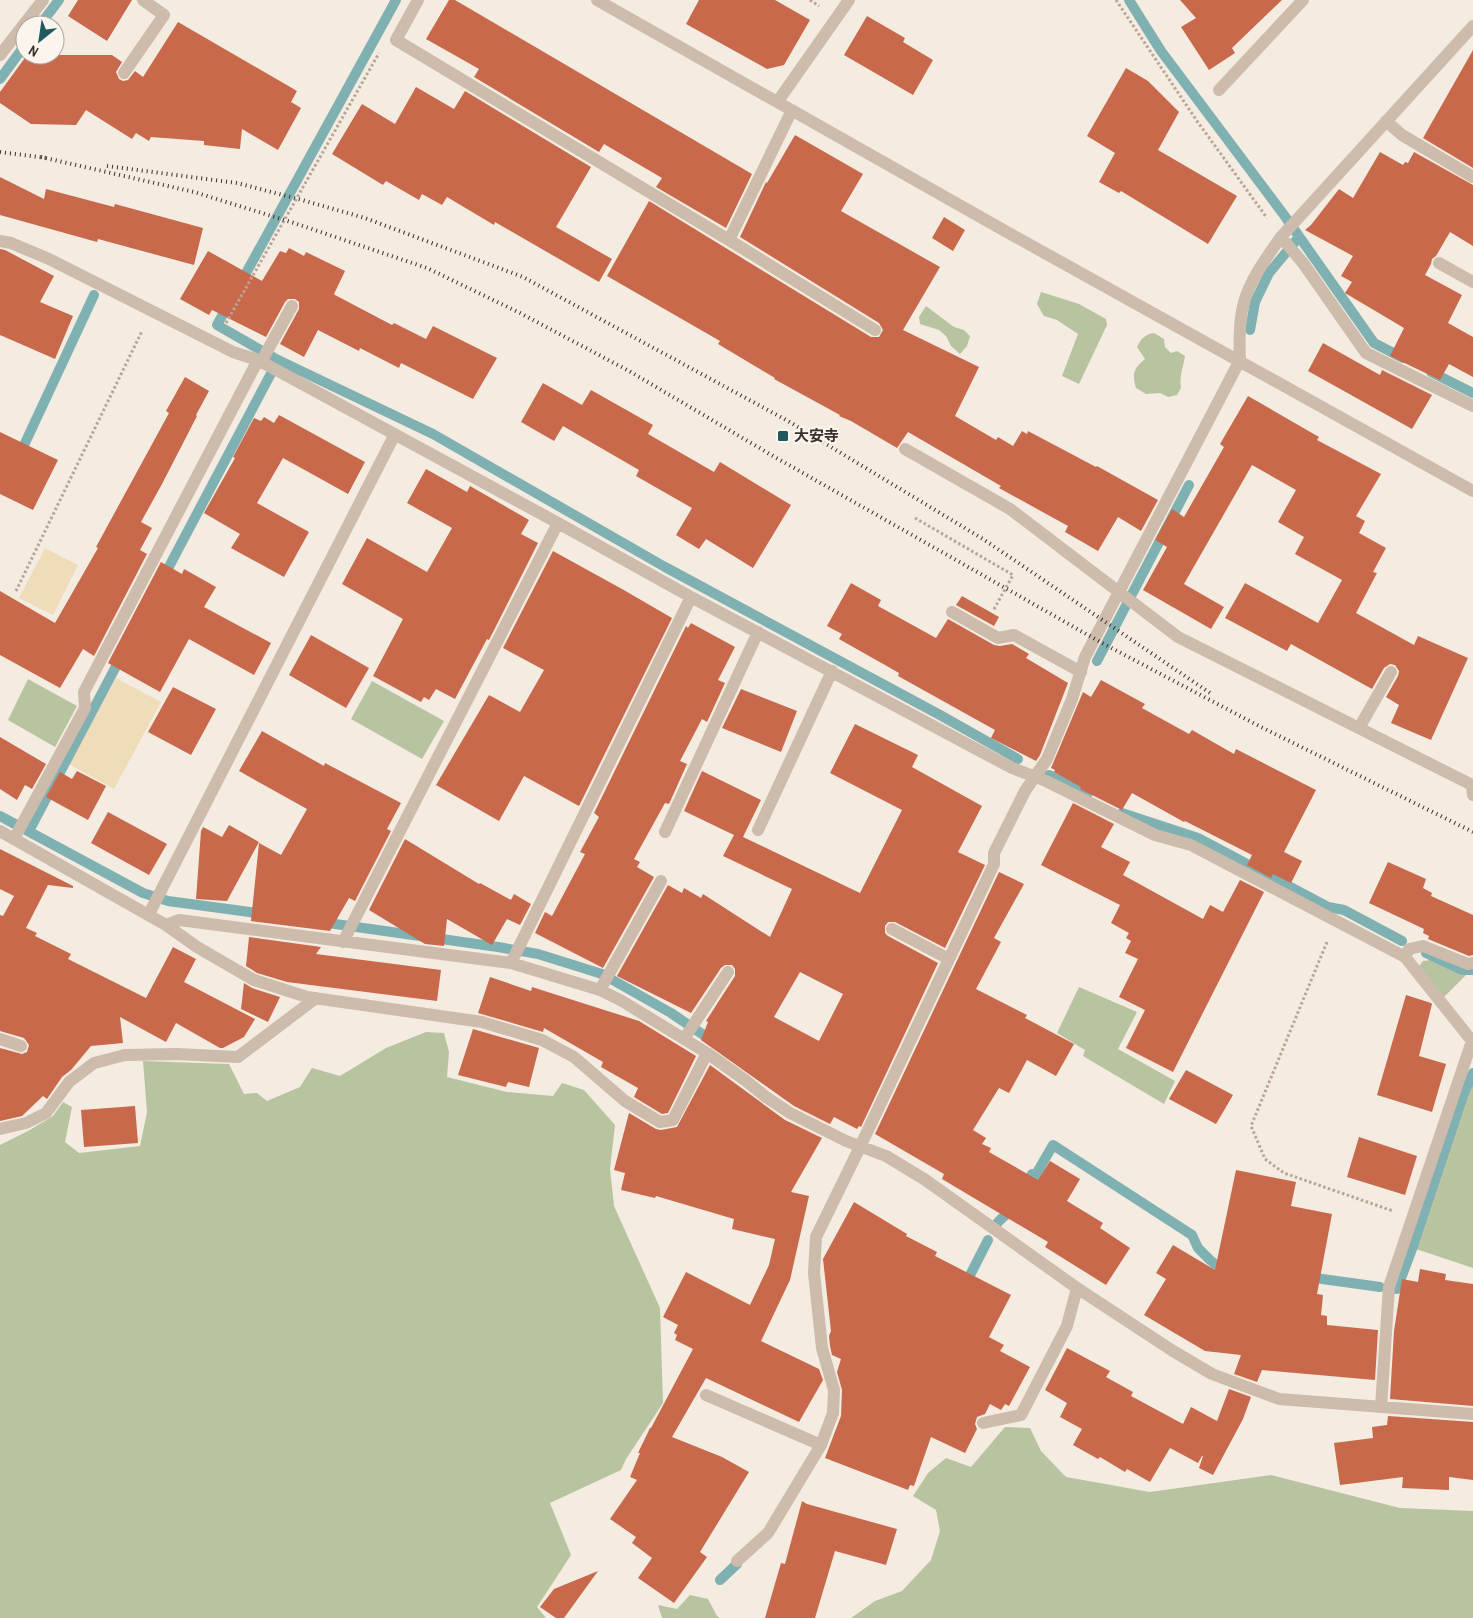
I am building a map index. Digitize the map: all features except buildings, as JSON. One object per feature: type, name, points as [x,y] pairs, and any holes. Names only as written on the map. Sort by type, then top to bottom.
[{"type":"street","points":[[0,55],[43,0]]},
{"type":"street","points":[[124,73],[164,16],[144,0]]},
{"type":"street","points":[[418,0],[396,40],[875,330]]},
{"type":"street","points":[[597,0],[998,227],[1473,491]]},
{"type":"street","points":[[778,101],[849,0]]},
{"type":"street","points":[[1219,90],[1303,0]]},
{"type":"street","points":[[737,1560],[768,1533],[821,1445],[834,1413],[834,1390],[822,1348],[814,1273],[816,1236],[994,864],[994,853],[1025,791],[1047,759],[1072,699],[1085,657],[1127,599],[1240,360],[1239,336],[1244,301],[1256,274],[1286,241],[1297,219],[1473,26]]},
{"type":"street","points":[[729,240],[792,110]]},
{"type":"street","points":[[1386,121],[1402,135],[1473,177]]},
{"type":"street","points":[[0,241],[11,243],[49,259],[233,352],[267,361],[395,434],[691,597],[1012,768],[1046,781],[1155,835],[1191,845],[1404,957],[1472,1041],[1389,1287],[1381,1407]]},
{"type":"street","points":[[1286,241],[1366,353],[1473,406]]},
{"type":"street","points":[[1439,263],[1473,282]]},
{"type":"street","points":[[18,831],[85,708],[84,692],[267,361],[292,306]]},
{"type":"street","points":[[154,904],[395,434]]},
{"type":"street","points":[[905,449],[1010,509],[1178,637],[1472,785],[1473,796]]},
{"type":"street","points":[[343,942],[558,523]]},
{"type":"street","points":[[515,955],[691,597]]},
{"type":"street","points":[[952,612],[998,638],[1014,635],[1081,672]]},
{"type":"street","points":[[665,832],[758,632]]},
{"type":"street","points":[[758,830],[832,671]]},
{"type":"street","points":[[1359,728],[1391,672]]},
{"type":"street","points":[[0,831],[18,831],[154,904],[166,925],[197,947],[254,980],[316,998],[482,1022],[542,1040],[574,1056],[625,1101],[660,1122],[673,1120],[707,1053]]},
{"type":"street","points":[[605,982],[661,881]]},
{"type":"street","points":[[166,925],[179,920],[343,942],[515,955],[605,982],[622,1001],[690,1030],[707,1053],[745,1080],[766,1098],[790,1113],[860,1147],[886,1156],[924,1179],[1077,1288],[1212,1374],[1279,1399],[1473,1414]]},
{"type":"street","points":[[892,929],[949,959]]},
{"type":"street","points":[[1404,957],[1409,949],[1423,946],[1468,964],[1473,963]]},
{"type":"street","points":[[690,1030],[728,972]]},
{"type":"street","points":[[0,1130],[26,1123],[46,1113],[70,1082],[94,1064],[125,1055],[238,1056],[316,998]]},
{"type":"street","points":[[0,1039],[21,1046]]},
{"type":"street","points":[[983,1423],[1021,1415],[1067,1326],[1077,1288]]},
{"type":"street","points":[[706,1395],[821,1445]]},
{"type":"path","points":[[1116,0],[1197,121],[1286,241]]},
{"type":"path","points":[[233,327],[226,323],[380,52],[400,42]]},
{"type":"path","points":[[16,591],[152,311]]},
{"type":"path","points":[[915,518],[1013,575],[983,629]]},
{"type":"path","points":[[1335,920],[1251,1126],[1265,1159],[1284,1174],[1412,1217]]},
{"type":"green space","points":[[1041,292],[1079,304],[1106,319],[1107,325],[1079,384],[1062,376],[1078,334],[1057,320],[1044,316],[1037,304]]},
{"type":"green space","points":[[926,306],[954,327],[964,330],[970,336],[967,346],[960,354],[951,346],[946,336],[939,330],[920,324],[919,317]]},
{"type":"green space","points":[[1154,333],[1164,339],[1165,347],[1171,353],[1177,351],[1185,356],[1181,388],[1177,395],[1168,397],[1160,393],[1146,394],[1136,388],[1134,372],[1145,359],[1137,347],[1144,337]]},
{"type":"green space","points":[[28,679],[77,706],[55,747],[8,720]]},
{"type":"green space","points":[[372,681],[444,721],[422,759],[351,719]]},
{"type":"green space","points":[[1431,960],[1459,973],[1467,974],[1444,997],[1419,966],[1423,961]]},
{"type":"green space","points":[[1079,987],[1137,1012],[1118,1049],[1175,1081],[1164,1104],[1083,1056],[1085,1050],[1057,1033]]},
{"type":"green space","points":[[426,1032],[444,1033],[449,1052],[447,1077],[507,1092],[553,1096],[562,1083],[584,1090],[615,1125],[610,1169],[614,1206],[660,1308],[663,1403],[626,1459],[621,1470],[550,1503],[571,1555],[537,1607],[546,1618],[0,1618],[0,1145],[53,1116],[63,1102],[72,1107],[65,1142],[79,1153],[140,1146],[147,1112],[143,1061],[229,1064],[244,1094],[257,1093],[267,1101],[300,1087],[312,1068],[340,1076],[386,1048]]},
{"type":"green space","points":[[1473,1079],[1473,1268],[1416,1249],[1467,1092]]},
{"type":"green space","points":[[1005,1427],[1030,1428],[1041,1451],[1066,1477],[1150,1492],[1271,1475],[1400,1508],[1473,1511],[1473,1618],[851,1618],[875,1601],[902,1591],[931,1560],[940,1531],[936,1510],[913,1496],[928,1473],[946,1458],[971,1467]]},
{"type":"green space","points":[[690,1595],[708,1599],[720,1618],[662,1618],[658,1605],[677,1609]]},
{"type":"sand","points":[[45,548],[78,565],[53,615],[19,598]]},
{"type":"sand","points":[[116,678],[161,702],[114,789],[69,764]]},
{"type":"waterway","points":[[48,15],[59,0]]},
{"type":"waterway","points":[[240,284],[396,0]]},
{"type":"waterway","points":[[1129,0],[1161,51],[1284,215],[1374,343],[1403,358]]},
{"type":"waterway","points":[[0,79],[15,59]]},
{"type":"waterway","points":[[1250,330],[1255,302],[1269,273],[1299,237]]},
{"type":"waterway","points":[[19,456],[94,295]]},
{"type":"waterway","points":[[228,305],[217,325],[278,360],[433,434],[665,567],[1018,759]]},
{"type":"waterway","points":[[163,578],[276,364]]},
{"type":"waterway","points":[[1431,372],[1473,393]]},
{"type":"waterway","points":[[1097,661],[1189,485]]},
{"type":"waterway","points":[[29,831],[122,655]]},
{"type":"waterway","points":[[1049,775],[1087,795]]},
{"type":"waterway","points":[[1122,813],[1198,838],[1328,907],[1344,910],[1402,941]]},
{"type":"waterway","points":[[0,816],[143,893],[168,901],[264,914]]},
{"type":"waterway","points":[[321,922],[538,954],[602,974],[671,1013],[714,1042]]},
{"type":"waterway","points":[[1426,953],[1462,970],[1473,970]]},
{"type":"waterway","points":[[1393,1289],[1397,1289],[1412,1249],[1464,1093],[1473,1073]]},
{"type":"waterway","points":[[1025,1186],[1032,1174],[1035,1176],[1053,1145],[1192,1235],[1198,1248],[1216,1265],[1229,1266]]},
{"type":"waterway","points":[[996,1225],[1012,1207]]},
{"type":"waterway","points":[[965,1285],[988,1240]]},
{"type":"waterway","points":[[1308,1277],[1380,1287]]},
{"type":"waterway","points":[[720,1580],[737,1564]]},
{"type":"railway","points":[[0,152],[47,158]]},
{"type":"railway","points":[[41,157],[194,192],[291,222],[427,268],[520,313],[629,371],[773,456],[1102,643],[1261,727],[1473,832]]},
{"type":"railway","points":[[107,166],[237,183],[302,200],[365,218],[523,277],[788,421],[983,539],[1213,695]]},
{"type":"place","name":"大安寺","points":[[783,436]]}]
